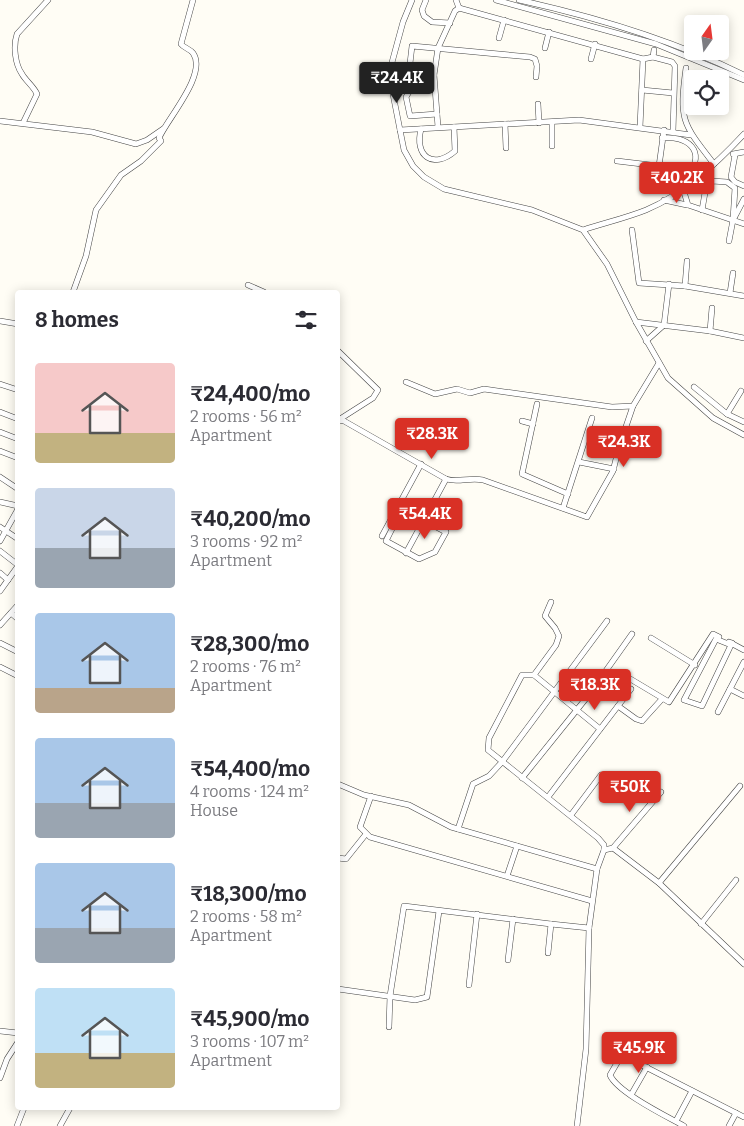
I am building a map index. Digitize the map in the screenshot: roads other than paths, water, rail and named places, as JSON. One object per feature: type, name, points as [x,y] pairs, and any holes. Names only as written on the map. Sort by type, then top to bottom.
[{"type":"street","points":[[23,123],[37,94],[19,70],[15,40],[17,34],[48,0]]},
{"type":"street","points":[[75,290],[86,256],[96,210],[121,175],[154,149],[161,141],[159,138],[163,129],[184,98],[194,74],[194,54],[180,44],[193,0]]},
{"type":"street","points":[[412,0],[403,22],[391,66],[391,84],[404,150],[413,166],[436,185],[456,194],[532,210],[584,230],[607,264],[646,341],[668,378],[713,418],[744,435]]},
{"type":"street","points":[[426,0],[422,10],[424,16],[432,22],[450,23]]},
{"type":"street","points":[[456,0],[459,8]]},
{"type":"street","points":[[496,0],[660,43],[744,80]]},
{"type":"street","points":[[519,0],[579,13],[744,75]]},
{"type":"street","points":[[438,127],[434,75],[438,48],[455,11],[459,8]]},
{"type":"street","points":[[459,8],[595,44],[643,59],[653,57],[674,64],[673,131]]},
{"type":"street","points":[[500,38],[504,20]]},
{"type":"street","points":[[545,48],[549,32]]},
{"type":"street","points":[[591,59],[595,44]]},
{"type":"street","points":[[434,75],[416,75],[408,72],[410,53],[415,45],[535,58],[537,66],[536,77]]},
{"type":"street","points":[[653,57],[654,50]]},
{"type":"street","points":[[640,127],[643,59]]},
{"type":"street","points":[[686,68],[681,104],[685,122],[691,135],[714,164]]},
{"type":"street","points":[[434,83],[412,87],[406,97],[410,116],[437,114]]},
{"type":"street","points":[[642,90],[673,93]]},
{"type":"street","points":[[538,104],[539,122]]},
{"type":"street","points":[[0,120],[92,132],[136,144],[142,143],[163,129]]},
{"type":"street","points":[[400,130],[579,120],[673,131],[691,135]]},
{"type":"street","points":[[552,122],[552,146]]},
{"type":"street","points":[[505,124],[506,148]]},
{"type":"street","points":[[421,129],[418,140],[421,150],[426,158],[432,160],[444,158],[455,151],[454,127]]},
{"type":"street","points":[[649,178],[660,168],[664,130]]},
{"type":"street","points":[[584,230],[647,209],[682,189],[714,164],[744,134]]},
{"type":"street","points":[[617,161],[660,168],[667,175],[680,176],[688,174],[695,157],[694,149],[690,143],[662,138]]},
{"type":"street","points":[[728,151],[735,155],[744,152]]},
{"type":"street","points":[[735,155],[731,176],[734,182],[744,186]]},
{"type":"street","points":[[702,210],[706,187],[712,181],[728,182],[735,188],[733,220],[729,241]]},
{"type":"street","points":[[682,189],[688,205]]},
{"type":"street","points":[[733,220],[744,199]]},
{"type":"street","points":[[663,200],[688,205],[744,224]]},
{"type":"street","points":[[632,230],[639,283],[669,284],[744,296]]},
{"type":"street","points":[[684,286],[687,262]]},
{"type":"street","points":[[730,293],[733,273]]},
{"type":"street","points":[[646,341],[664,325],[669,284]]},
{"type":"street","points":[[248,285],[259,290]]},
{"type":"street","points":[[710,331],[712,308]]},
{"type":"street","points":[[0,321],[15,324]]},
{"type":"street","points":[[636,322],[710,331],[744,338]]},
{"type":"street","points":[[340,353],[378,390],[373,398],[340,418]]},
{"type":"street","points":[[340,420],[446,479],[456,481],[469,478],[483,480],[587,517],[614,469],[633,406],[659,363]]},
{"type":"street","points":[[406,382],[435,394],[457,389],[470,393],[484,389],[612,407],[633,406]]},
{"type":"street","points":[[0,384],[15,389]]},
{"type":"street","points":[[694,387],[727,414],[744,422]]},
{"type":"street","points":[[727,414],[741,391]]},
{"type":"street","points":[[537,404],[522,474],[568,494]]},
{"type":"street","points":[[0,412],[15,418]]},
{"type":"street","points":[[563,508],[592,418]]},
{"type":"street","points":[[522,421],[533,424]]},
{"type":"street","points":[[0,432],[15,438]]},
{"type":"street","points":[[0,451],[15,457]]},
{"type":"street","points":[[579,462],[614,469]]},
{"type":"street","points":[[400,508],[446,532],[446,536],[435,552],[421,559],[406,553],[386,540],[400,508],[421,464]]},
{"type":"street","points":[[0,477],[15,487]]},
{"type":"street","points":[[406,553],[446,479]]},
{"type":"street","points":[[0,502],[15,506]]},
{"type":"street","points":[[382,536],[400,508]]},
{"type":"street","points":[[0,541],[2,528],[15,511]]},
{"type":"street","points":[[2,528],[15,537]]},
{"type":"street","points":[[0,551],[15,563]]},
{"type":"street","points":[[0,591],[15,570]]},
{"type":"street","points":[[0,573],[8,580]]},
{"type":"street","points":[[534,675],[558,640],[558,632],[544,616],[551,602]]},
{"type":"street","points":[[0,625],[15,608]]},
{"type":"street","points":[[11,613],[15,616]]},
{"type":"street","points":[[458,829],[473,784],[489,776],[502,762],[607,621]]},
{"type":"street","points":[[522,778],[577,710],[632,634]]},
{"type":"street","points":[[622,674],[662,699],[671,701],[713,634],[731,644]]},
{"type":"street","points":[[651,638],[695,665]]},
{"type":"street","points":[[731,644],[702,706],[684,700],[716,638],[731,644],[744,650]]},
{"type":"street","points":[[0,643],[15,650]]},
{"type":"street","points":[[718,712],[744,662]]},
{"type":"street","points":[[0,667],[15,674]]},
{"type":"street","points":[[578,1126],[586,1049],[589,928],[597,869],[604,850],[602,841],[488,750],[488,738],[522,675],[534,675],[554,694],[600,729]]},
{"type":"street","points":[[548,797],[630,689]]},
{"type":"street","points":[[730,689],[744,696]]},
{"type":"street","points":[[618,706],[642,721],[662,699]]},
{"type":"street","points":[[571,815],[601,775]]},
{"type":"street","points":[[340,785],[371,796],[409,805],[434,820],[458,829],[597,869]]},
{"type":"street","points":[[659,883],[740,786]]},
{"type":"street","points":[[604,850],[614,848],[661,792]]},
{"type":"street","points":[[371,796],[360,827],[366,834],[592,901]]},
{"type":"street","points":[[340,858],[346,858],[366,834]]},
{"type":"street","points":[[507,876],[517,846]]},
{"type":"street","points":[[614,848],[659,883],[744,964]]},
{"type":"street","points":[[701,924],[736,880]]},
{"type":"street","points":[[389,1028],[390,996],[402,908],[406,905],[439,911],[589,928]]},
{"type":"street","points":[[340,989],[415,1000],[423,998],[429,993],[439,911]]},
{"type":"street","points":[[469,985],[477,914]]},
{"type":"street","points":[[508,960],[513,919]]},
{"type":"street","points":[[548,952],[551,924]]},
{"type":"street","points":[[0,1031],[15,1033]]},
{"type":"street","points":[[0,1078],[15,1048]]},
{"type":"street","points":[[684,1126],[631,1095],[610,1077],[621,1056],[626,1056],[744,1118]]},
{"type":"street","points":[[631,1095],[646,1067]]},
{"type":"street","points":[[676,1121],[692,1091]]},
{"type":"street","points":[[17,1126],[23,1110]]},
{"type":"street","points":[[60,1126],[69,1110]]},
{"type":"street","points":[[729,1126],[736,1113]]}]
